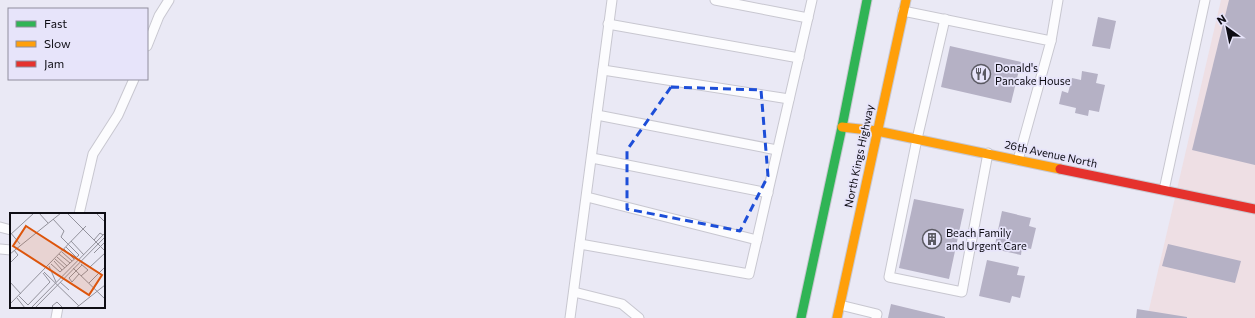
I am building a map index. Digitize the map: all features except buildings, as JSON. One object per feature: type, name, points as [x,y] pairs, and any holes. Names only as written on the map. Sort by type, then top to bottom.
[{"type":"main road","name":"North Kings Highway","points":[[801,318],[842,127],[867,0]]},
{"type":"main road","name":"North Kings Highway","points":[[837,318],[906,0]]},
{"type":"main road","name":"26th Avenue North","points":[[842,127],[877,131],[988,153],[1255,209]]},
{"type":"lane","points":[[148,44],[159,16],[169,0]]},
{"type":"lane","points":[[570,318],[612,0]]},
{"type":"lane","points":[[715,0],[808,18]]},
{"type":"lane","points":[[580,244],[749,274],[812,0]]},
{"type":"lane","points":[[1018,160],[1051,41],[1058,0]]},
{"type":"lane","points":[[1164,190],[1205,0]]},
{"type":"lane","points":[[904,10],[1051,41]]},
{"type":"lane","points":[[945,19],[917,139],[889,277],[962,292],[988,153]]},
{"type":"lane","points":[[608,24],[799,58]]},
{"type":"lane","points":[[603,70],[789,99]]},
{"type":"lane","points":[[79,213],[93,154],[118,115],[134,80]]},
{"type":"lane","points":[[597,115],[777,150]]},
{"type":"lane","points":[[592,158],[768,193]]},
{"type":"lane","points":[[587,197],[757,240]]},
{"type":"lane","points":[[0,227],[10,230]]},
{"type":"lane","points":[[0,249],[10,250]]},
{"type":"lane","points":[[574,292],[622,304],[639,318]]},
{"type":"lane","points":[[840,305],[877,314],[876,318]]},
{"type":"lane","points":[[56,318],[58,308]]},
{"type":"highlighted area","points":[[671,87],[761,90],[768,176],[740,231],[627,209],[627,150]]},
{"type":"shaded area","points":[[1221,0],[1255,0],[1255,318],[1147,318]]},
{"type":"traffic: fast","points":[[801,318],[842,127],[867,0]]},
{"type":"traffic: slow","points":[[837,318],[906,0]]},
{"type":"traffic: slow","points":[[842,127],[877,131],[1060,169]]},
{"type":"traffic: jam","points":[[1060,169],[1255,209]]},
{"type":"place","name":"Donald's Pancake House","points":[[981,74]]},
{"type":"place","name":"Beach Family and Urgent Care","points":[[932,239]]}]
